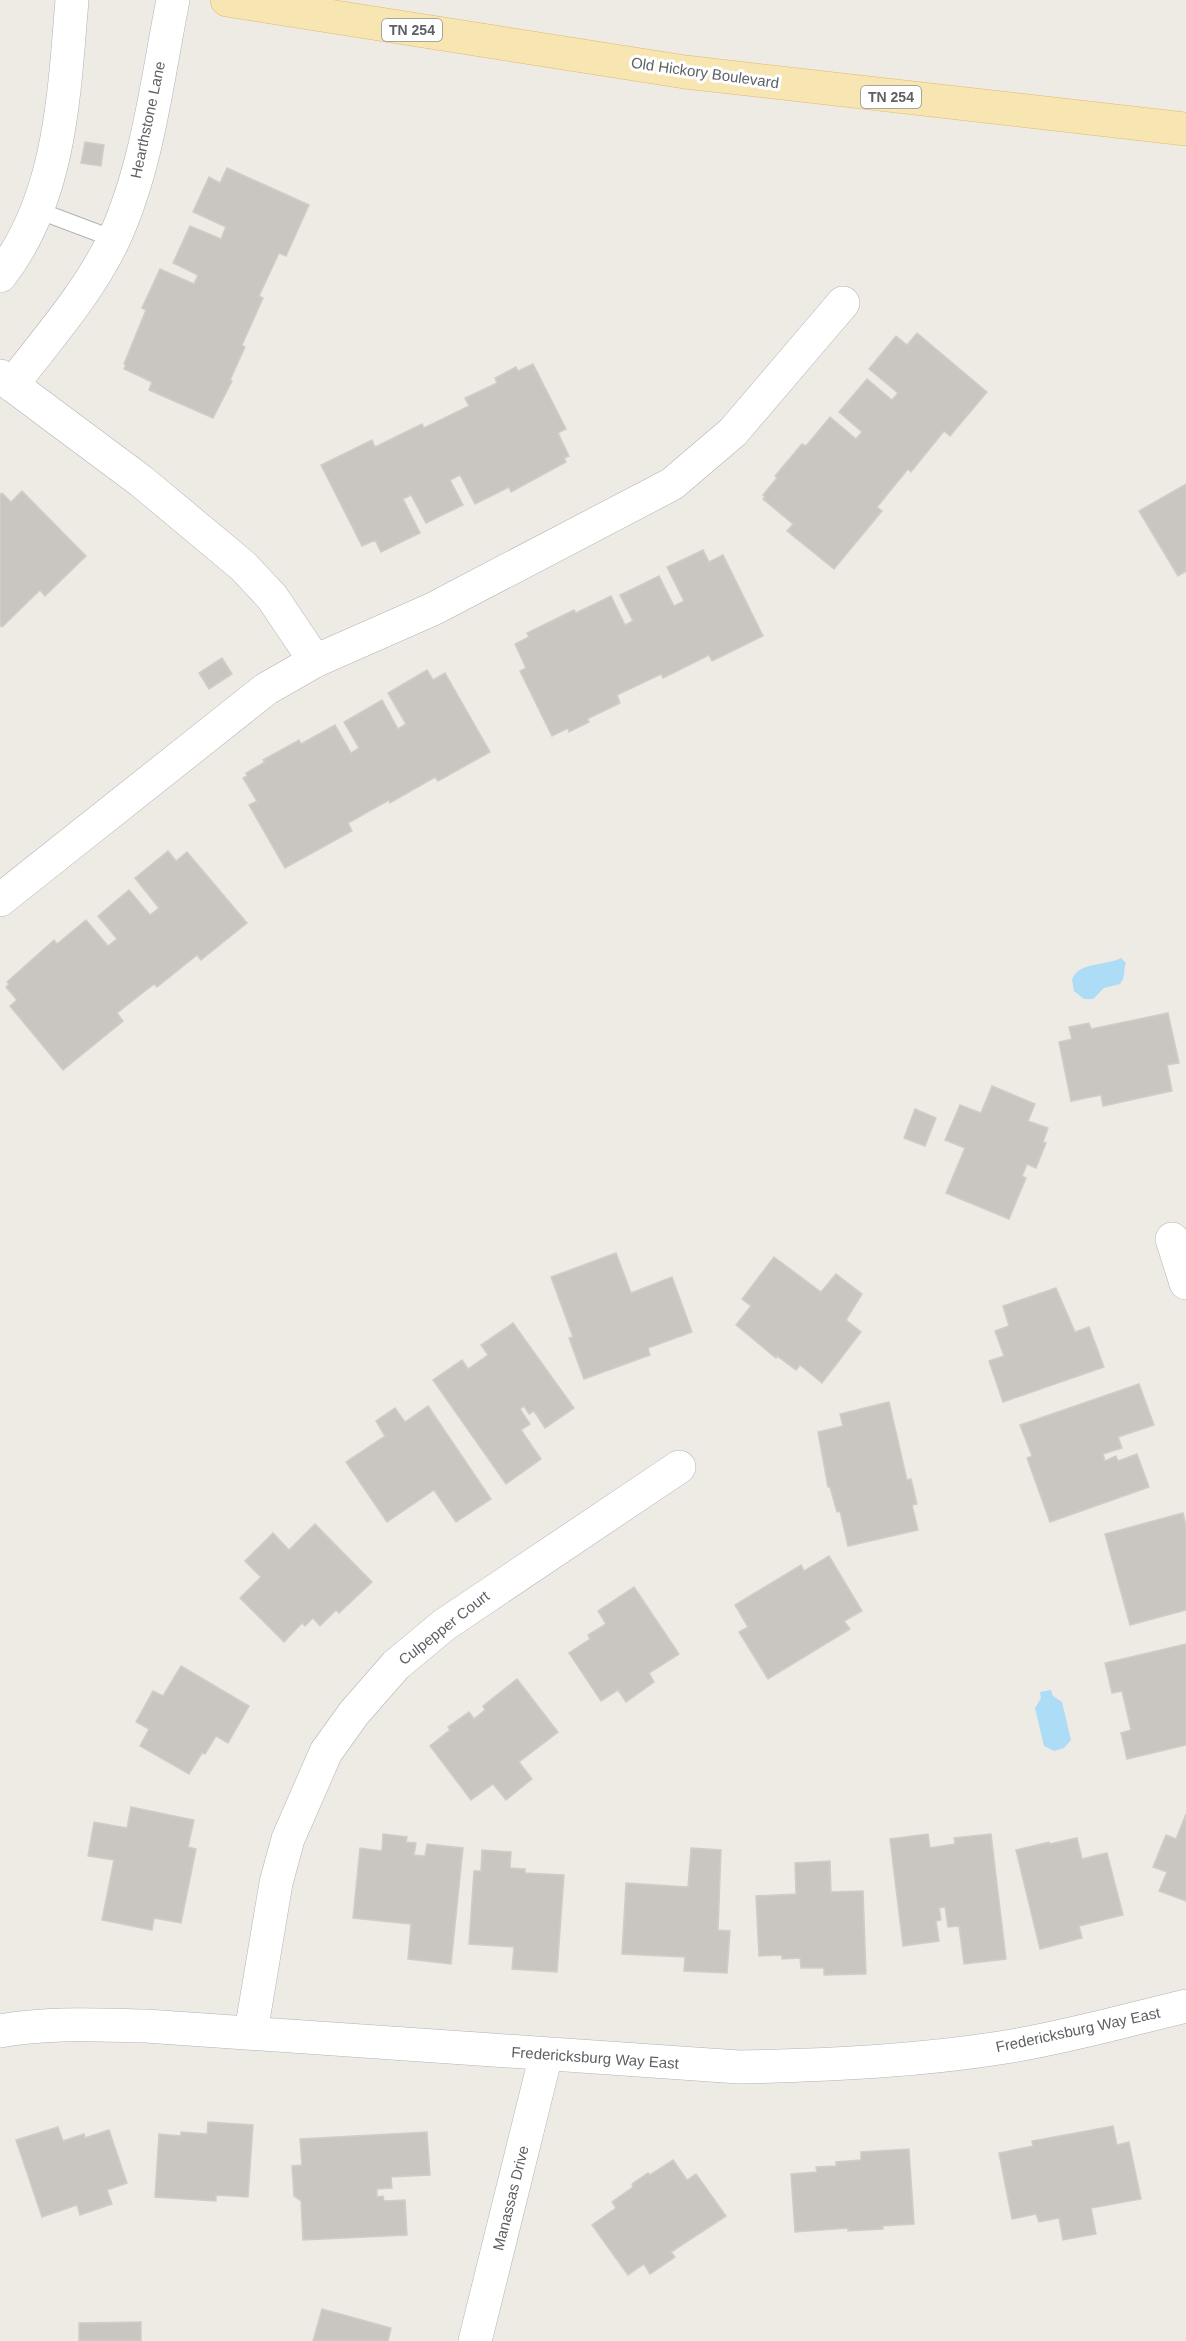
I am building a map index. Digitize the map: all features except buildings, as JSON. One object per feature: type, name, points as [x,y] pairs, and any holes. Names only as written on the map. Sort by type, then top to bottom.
[{"type":"main road","name":"Old Hickory Boulevard","points":[[227,0],[685,72],[1186,129]]},
{"type":"street","points":[[0,276],[37,210],[50,172],[64,97],[72,0]]},
{"type":"street","name":"Hearthstone Lane","points":[[6,381],[74,303],[114,239],[144,149],[173,0]]},
{"type":"street","points":[[0,900],[266,689],[315,661],[433,609],[672,484],[733,432],[843,303]]},
{"type":"street","points":[[6,381],[141,481],[243,566],[272,597],[315,661]]},
{"type":"street","points":[[1172,1239],[1186,1283]]},
{"type":"street","name":"Culpepper Court","points":[[251,2032],[274,1892],[288,1839],[326,1752],[354,1713],[396,1665],[444,1625],[679,1467]]},
{"type":"street","name":"Fredericksburg Way East","points":[[0,2031],[81,2024],[251,2032],[546,2055],[739,2067],[819,2066],[957,2054],[1015,2046],[1186,2006]]},
{"type":"street","name":"Manassas Drive","points":[[475,2341],[546,2055]]},
{"type":"lane","points":[[37,210],[114,239]]},
{"type":"water","points":[[1121,958],[1126,963],[1120,984],[1104,988],[1093,999],[1084,999],[1074,991],[1072,980],[1080,970]]},
{"type":"water","points":[[1051,1690],[1053,1696],[1062,1702],[1071,1740],[1064,1748],[1054,1751],[1044,1746],[1035,1708],[1041,1698],[1040,1692]]}]
